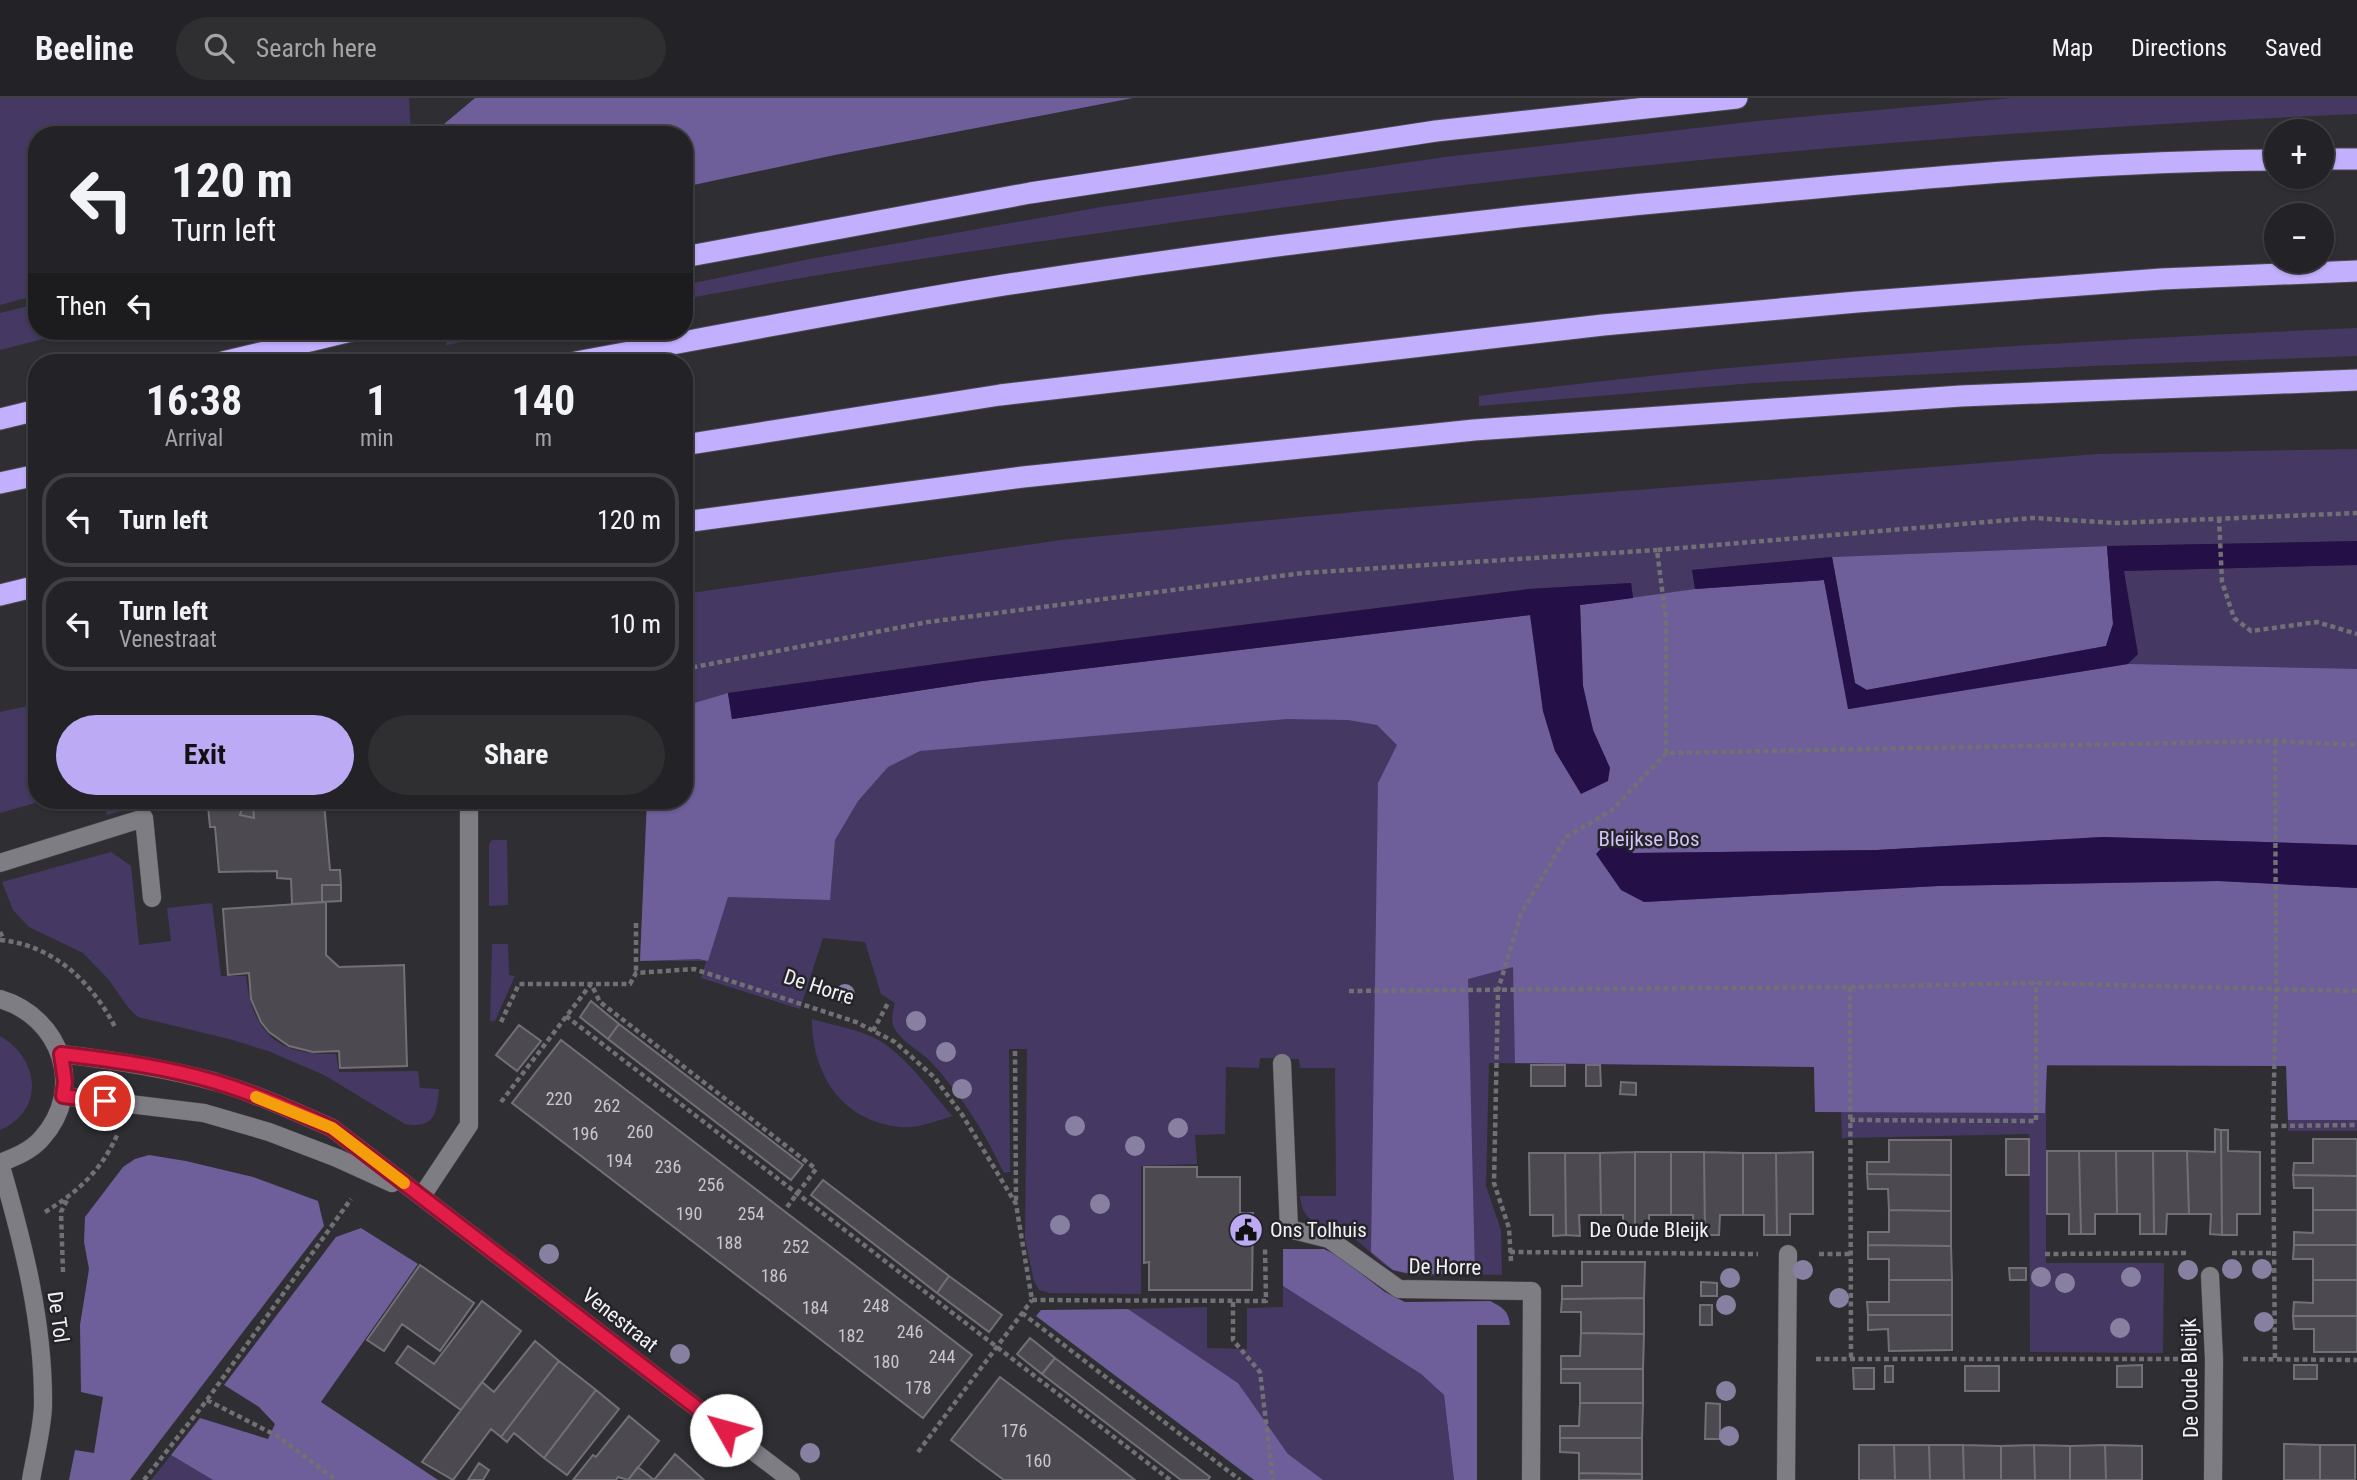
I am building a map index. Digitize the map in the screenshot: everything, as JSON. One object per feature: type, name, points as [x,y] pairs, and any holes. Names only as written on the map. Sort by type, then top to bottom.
[{"type":"highway","points":[[693,255],[1030,193],[1436,131],[1737,98]]},
{"type":"highway","points":[[2334,159],[2357,159]]},
{"type":"highway","points":[[619,354],[1029,282],[1317,241],[1565,210],[2031,170],[2186,160],[2264,160]]},
{"type":"highway","points":[[693,444],[1000,396],[1616,324],[2161,279],[2357,271]]},
{"type":"highway","points":[[256,354],[314,340]]},
{"type":"highway","points":[[693,521],[1024,477],[1474,430],[1961,396],[2357,380]]},
{"type":"highway","points":[[0,419],[28,412]]},
{"type":"highway","points":[[0,483],[28,477]]},
{"type":"highway","points":[[0,595],[28,588]]},
{"type":"street","points":[[422,1196],[469,1125],[469,809]]},
{"type":"street","points":[[0,863],[144,818],[152,898]]},
{"type":"street","points":[[0,999],[14,1003],[34,1016],[50,1033],[61,1054],[65,1082],[55,1119],[42,1139],[23,1154],[0,1163]]},
{"type":"street","name":"Venestraat","points":[[61,1054],[126,1062],[215,1082],[275,1103],[332,1128],[791,1480]]},
{"type":"street","points":[[1282,1063],[1289,1230]]},
{"type":"street","name":"Venestraat","points":[[63,1096],[204,1113],[269,1132],[337,1158],[422,1196]]},
{"type":"street","name":"De Tol","points":[[0,1163],[17,1222],[36,1315],[41,1365],[43,1408],[31,1480]]},
{"type":"street","name":"De Horre","points":[[1289,1230],[1329,1239],[1399,1289],[1532,1291]]},
{"type":"street","points":[[1786,1480],[1788,1254]]},
{"type":"street","name":"De Oude Bleijk","points":[[2210,1276],[2214,1359],[2213,1480]]},
{"type":"street","points":[[1531,1480],[1532,1291]]},
{"type":"path","points":[[693,667],[928,622],[1303,573],[1657,550],[2034,518],[2117,523],[2357,513]]},
{"type":"path","points":[[2219,519],[2222,583],[2234,618],[2250,631],[2317,622],[2357,634]]},
{"type":"path","points":[[1657,550],[1666,621],[1666,753],[2275,741],[2357,745]]},
{"type":"path","points":[[2275,741],[2275,1359]]},
{"type":"path","name":"De Horre","points":[[1532,1291],[1511,1271],[1509,1228],[1494,1183],[1498,990],[1521,914],[1566,837],[1611,811],[1666,753]]},
{"type":"path","points":[[636,923],[636,973]]},
{"type":"path","points":[[0,932],[2,940],[42,953],[60,962],[84,981],[103,1004],[117,1031]]},
{"type":"path","name":"De Horre","points":[[469,1048],[497,1031],[519,984],[630,984],[636,973],[694,970],[856,1022],[895,1042],[934,1077],[963,1116],[1016,1204],[1032,1300]]},
{"type":"path","points":[[1349,991],[2036,983],[2357,991]]},
{"type":"path","points":[[1850,1120],[2036,1121],[2036,983]]},
{"type":"path","points":[[469,1125],[488,1120],[591,984],[600,1002],[816,1169],[787,1207]]},
{"type":"path","points":[[1850,987],[1851,1360]]},
{"type":"path","points":[[873,1031],[888,1003]]},
{"type":"path","points":[[566,1016],[1170,1480]]},
{"type":"path","points":[[1015,1051],[1016,1204]]},
{"type":"path","points":[[2273,1126],[2357,1125]]},
{"type":"path","points":[[17,1222],[44,1213],[88,1181],[117,1135]]},
{"type":"path","points":[[144,1480],[207,1400],[357,1191]]},
{"type":"path","points":[[918,1452],[1032,1300],[1266,1301],[1265,1230],[1289,1230]]},
{"type":"path","name":"De Oude Bleijk","points":[[1510,1252],[1850,1254]]},
{"type":"path","points":[[2045,1254],[2196,1253]]},
{"type":"path","points":[[2223,1253],[2273,1253]]},
{"type":"path","points":[[1233,1301],[1233,1340],[1260,1372],[1273,1480]]},
{"type":"path","points":[[1023,1313],[1240,1480]]},
{"type":"path","points":[[1787,1359],[2357,1360]]},
{"type":"path","points":[[207,1400],[279,1437],[336,1480]]},
{"type":"green space","points":[[0,98],[409,98],[411,126],[28,126],[28,297],[0,305]]},
{"type":"green space","points":[[475,98],[1133,98],[693,185],[693,126],[442,126]]},
{"type":"green space","points":[[2011,98],[2357,98],[2357,114],[2048,131],[1894,143],[1587,171],[1433,189],[961,253],[693,297],[693,283],[815,258],[1101,207],[1445,157],[1757,121]]},
{"type":"green space","points":[[28,306],[28,340],[39,340],[0,350],[0,313]]},
{"type":"green space","points":[[2357,328],[2357,356],[1753,383],[1479,406],[1479,396],[1807,361],[2027,345]]},
{"type":"green space","points":[[447,340],[472,340],[446,345]]},
{"type":"green space","points":[[2357,449],[2357,541],[2107,546],[1832,557],[1693,570],[1695,589],[1633,598],[1631,583],[1529,589],[979,658],[728,693],[693,703],[693,593],[1061,540],[1365,511],[2098,454]]},
{"type":"green space","points":[[2107,546],[2113,624],[2106,646],[1866,690],[1855,683],[1832,557]]},
{"type":"green space","name":"Bleijkse Bos","points":[[2357,565],[2357,1131],[2288,1131],[2287,1066],[2046,1066],[2046,1263],[2164,1263],[2163,1353],[2030,1352],[2029,1134],[1842,1138],[1841,1112],[1815,1112],[1814,1067],[1489,1063],[1486,1186],[1501,1230],[1502,1275],[1446,1275],[1402,1273],[1393,1270],[1346,1234],[1316,1223],[1305,1214],[1300,1196],[1336,1196],[1335,1068],[1300,1068],[1299,1059],[1260,1058],[1259,1068],[1226,1067],[1225,1134],[1195,1135],[1197,1164],[1141,1166],[1141,1294],[1049,1293],[1039,1290],[1034,1281],[1025,1240],[1027,1049],[1009,1049],[1010,1172],[1004,1173],[981,1129],[953,1088],[932,1063],[896,1031],[892,1019],[895,1003],[881,994],[865,942],[823,938],[800,1009],[701,978],[706,961],[640,961],[647,809],[693,809],[693,798],[1532,623],[1843,716],[2124,571]]},
{"type":"green space","name":"Bleijkse Bos","points":[[1824,580],[1849,709],[2128,664],[2357,669],[2357,845],[2103,837],[1877,850],[1633,853],[1613,836],[1644,902],[1938,886],[2218,881],[2357,888],[2357,1120],[2288,1120],[2286,1066],[2047,1065],[2045,1113],[1815,1112],[1814,1067],[1515,1063],[1513,967],[1468,979],[1475,1274],[1411,1274],[1393,1270],[1371,1252],[1378,783],[1397,745],[1377,725],[1348,720],[1287,719],[920,751],[888,767],[858,801],[835,840],[830,900],[728,897],[708,961],[640,961],[647,809],[693,809],[693,703],[728,693],[732,719],[982,681],[1531,615],[1543,711],[1555,751],[1610,768],[1593,730],[1583,686],[1580,605],[1695,589]]},
{"type":"green space","points":[[28,706],[28,805],[0,813],[0,712]]},
{"type":"green space","points":[[105,809],[129,809],[107,815]]},
{"type":"green space","points":[[492,840],[507,840],[508,905],[489,906],[489,844]]},
{"type":"green space","points":[[111,852],[131,866],[139,945],[171,941],[167,908],[212,903],[221,976],[246,976],[254,1013],[272,1037],[298,1051],[336,1054],[339,1072],[418,1071],[420,1088],[439,1089],[432,1118],[422,1124],[405,1124],[324,1075],[268,1051],[138,1017],[109,980],[83,953],[29,927],[13,910],[2,882]]},
{"type":"green space","points":[[492,944],[508,944],[509,975],[515,976],[495,1021],[490,1021]]},
{"type":"green space","points":[[812,1019],[859,1032],[885,1044],[912,1069],[952,1116],[913,1127],[899,1127],[879,1123],[861,1115],[846,1104],[824,1075],[817,1058]]},
{"type":"green space","points":[[0,1036],[23,1057],[32,1084],[25,1110],[15,1121],[0,1130]]},
{"type":"green space","points":[[149,1155],[253,1177],[318,1201],[324,1226],[130,1480],[69,1480],[75,1450],[94,1453],[103,1397],[81,1392],[80,1325],[89,1269],[84,1242],[85,1217],[123,1167],[135,1159]]},
{"type":"green space","points":[[361,1228],[418,1264],[321,1402],[438,1480],[213,1480],[171,1455],[200,1418],[268,1439],[275,1424],[259,1407],[224,1385],[336,1237]]},
{"type":"green space","points":[[1283,1249],[1324,1249],[1337,1255],[1385,1292],[1405,1302],[1490,1301],[1504,1310],[1510,1325],[1477,1325],[1477,1480],[1454,1480],[1444,1395],[1421,1374],[1283,1286]]},
{"type":"green space","points":[[1283,1286],[1421,1374],[1444,1395],[1454,1480],[1323,1480],[1288,1454],[1238,1383],[1128,1309],[1207,1307],[1207,1348],[1247,1349],[1247,1308],[1283,1307]]},
{"type":"green space","points":[[1128,1309],[1238,1383],[1288,1454],[1323,1480],[1254,1480],[1036,1316],[1041,1310]]},
{"type":"green space","points":[[171,1455],[213,1480],[151,1480]]},
{"type":"shaded area","points":[[2357,541],[2357,565],[2124,571],[2138,654],[2128,664],[1848,709],[1824,580],[1695,589],[1692,570],[1832,557],[1855,683],[1867,690],[2106,646],[2113,624],[2107,546]]},
{"type":"shaded area","points":[[1631,583],[1633,598],[1580,605],[1583,686],[1593,730],[1610,768],[1608,781],[1581,794],[1555,751],[1543,711],[1530,615],[982,681],[732,719],[728,693],[979,658],[1529,589]]},
{"type":"shaded area","points":[[1613,835],[1633,853],[1877,850],[2103,837],[2357,845],[2357,888],[2218,881],[1938,886],[1644,902],[1621,890],[1596,854]]},
{"type":"building","points":[[208,809],[242,809],[240,815],[254,818],[253,809],[325,809],[330,870],[340,870],[341,885],[322,885],[322,902],[292,904],[291,879],[277,878],[277,871],[219,872],[215,827],[210,827]]},
{"type":"building","points":[[242,809],[253,809],[254,818],[240,815]]},
{"type":"building","points":[[322,885],[341,885],[341,901],[322,902]]},
{"type":"building","points":[[326,902],[326,955],[339,967],[404,965],[407,1066],[340,1068],[339,1051],[313,1052],[289,1046],[269,1032],[261,1022],[251,999],[249,973],[228,975],[223,909]]},
{"type":"building","points":[[591,1001],[619,1024],[608,1039],[580,1017]]},
{"type":"building","points":[[619,1024],[803,1165],[791,1180],[608,1039]]},
{"type":"building","points":[[519,1025],[541,1041],[517,1071],[496,1055]]},
{"type":"building","points":[[561,1040],[972,1355],[923,1418],[512,1103]]},
{"type":"building","points":[[1531,1065],[1565,1065],[1565,1086],[1531,1086]]},
{"type":"building","points":[[1586,1065],[1600,1065],[1601,1086],[1586,1086]]},
{"type":"building","points":[[1621,1082],[1636,1083],[1636,1095],[1620,1094]]},
{"type":"building","points":[[2215,1129],[2221,1130],[2222,1235],[2210,1234],[2211,1214],[2189,1214],[2187,1151],[2215,1152]]},
{"type":"building","points":[[2221,1130],[2228,1130],[2228,1151],[2260,1152],[2260,1214],[2237,1214],[2237,1235],[2222,1235]]},
{"type":"building","points":[[2006,1139],[2029,1139],[2029,1175],[2006,1175]]},
{"type":"building","points":[[2313,1139],[2357,1139],[2357,1176],[2293,1175],[2294,1163],[2313,1163]]},
{"type":"building","points":[[1889,1140],[1951,1140],[1951,1175],[1867,1174],[1867,1162],[1889,1162]]},
{"type":"building","points":[[2047,1151],[2079,1151],[2081,1234],[2069,1234],[2069,1214],[2047,1214]]},
{"type":"building","points":[[2079,1151],[2116,1151],[2117,1214],[2095,1214],[2095,1234],[2081,1234]]},
{"type":"building","points":[[2116,1151],[2153,1151],[2154,1234],[2140,1234],[2140,1214],[2117,1214]]},
{"type":"building","points":[[2153,1151],[2187,1151],[2189,1214],[2167,1214],[2166,1234],[2154,1234]]},
{"type":"building","points":[[1635,1152],[1635,1235],[1623,1235],[1623,1215],[1601,1215],[1600,1153]]},
{"type":"building","points":[[1635,1152],[1671,1152],[1671,1215],[1649,1215],[1649,1235],[1635,1235]]},
{"type":"building","points":[[1671,1152],[1704,1152],[1705,1235],[1693,1235],[1693,1215],[1671,1215]]},
{"type":"building","points":[[1704,1152],[1743,1153],[1743,1215],[1720,1215],[1719,1235],[1705,1235]]},
{"type":"building","points":[[1813,1152],[1813,1214],[1790,1214],[1790,1235],[1777,1235],[1776,1153]]},
{"type":"building","points":[[1529,1153],[1565,1153],[1566,1235],[1553,1236],[1553,1215],[1530,1215]]},
{"type":"building","points":[[1565,1153],[1600,1153],[1601,1215],[1579,1215],[1580,1236],[1566,1235]]},
{"type":"building","points":[[1743,1153],[1776,1153],[1777,1235],[1764,1235],[1764,1215],[1743,1215]]},
{"type":"building","points":[[1144,1167],[1197,1167],[1197,1177],[1240,1177],[1240,1213],[1253,1213],[1252,1290],[1149,1290],[1149,1262],[1144,1263]]},
{"type":"building","points":[[1867,1174],[1951,1175],[1951,1211],[1889,1210],[1888,1189],[1868,1189]]},
{"type":"building","points":[[2293,1175],[2357,1176],[2357,1210],[2313,1210],[2313,1188],[2294,1188]]},
{"type":"building","points":[[823,1180],[949,1276],[937,1293],[811,1195]]},
{"type":"building","points":[[1889,1210],[1951,1211],[1951,1246],[1868,1245],[1868,1232],[1889,1232]]},
{"type":"building","points":[[2313,1210],[2357,1210],[2357,1245],[2294,1245],[2294,1232],[2313,1233]]},
{"type":"building","points":[[1868,1245],[1951,1246],[1952,1280],[1889,1280],[1889,1259],[1868,1259]]},
{"type":"building","points":[[2294,1245],[2357,1245],[2357,1280],[2313,1280],[2313,1259],[2293,1259]]},
{"type":"building","points":[[1582,1262],[1645,1262],[1644,1298],[1562,1299],[1562,1286],[1582,1286]]},
{"type":"building","points":[[420,1265],[474,1303],[440,1351],[402,1324],[384,1351],[367,1340]]},
{"type":"building","points":[[2009,1268],[2026,1268],[2026,1280],[2010,1280]]},
{"type":"building","points":[[949,1276],[1002,1315],[989,1332],[937,1293]]},
{"type":"building","points":[[1889,1280],[1952,1280],[1952,1315],[1868,1315],[1867,1302],[1889,1302]]},
{"type":"building","points":[[2313,1280],[2357,1280],[2357,1316],[2293,1316],[2294,1302],[2313,1303]]},
{"type":"building","points":[[1701,1282],[1717,1283],[1717,1296],[1701,1296]]},
{"type":"building","points":[[1644,1298],[1644,1334],[1581,1333],[1581,1312],[1561,1312],[1562,1299]]},
{"type":"building","points":[[482,1301],[521,1331],[461,1410],[396,1363],[408,1346],[434,1364]]},
{"type":"building","points":[[1700,1305],[1712,1305],[1712,1325],[1700,1325]]},
{"type":"building","points":[[1868,1315],[1952,1315],[1952,1350],[1889,1351],[1888,1329],[1868,1330]]},
{"type":"building","points":[[2293,1316],[2357,1316],[2357,1352],[2314,1352],[2314,1329],[2294,1329]]},
{"type":"building","points":[[1581,1333],[1644,1334],[1643,1369],[1561,1369],[1561,1356],[1580,1356]]},
{"type":"building","points":[[1030,1338],[1055,1358],[1042,1374],[1017,1354]]},
{"type":"building","points":[[535,1341],[559,1361],[501,1437],[491,1429],[453,1480],[422,1462],[482,1382],[494,1392]]},
{"type":"building","points":[[1055,1358],[1210,1477],[1208,1480],[1181,1480],[1042,1374]]},
{"type":"building","points":[[559,1361],[596,1390],[544,1458],[514,1433],[507,1442],[501,1437]]},
{"type":"building","points":[[2142,1365],[2142,1387],[2117,1387],[2117,1366]]},
{"type":"building","points":[[2294,1365],[2317,1365],[2317,1379],[2294,1379]]},
{"type":"building","points":[[1885,1366],[1893,1366],[1893,1382],[1885,1382]]},
{"type":"building","points":[[1965,1366],[1999,1366],[1999,1391],[1965,1391]]},
{"type":"building","points":[[1853,1368],[1874,1368],[1874,1389],[1854,1389]]},
{"type":"building","points":[[1561,1369],[1643,1369],[1643,1403],[1580,1403],[1580,1383],[1561,1383]]},
{"type":"building","points":[[1000,1377],[1135,1480],[1004,1480],[977,1460],[951,1440]]},
{"type":"building","points":[[596,1390],[619,1409],[567,1475],[544,1458]]},
{"type":"building","points":[[1580,1403],[1643,1403],[1642,1438],[1560,1438],[1560,1426],[1579,1426]]},
{"type":"building","points":[[1706,1403],[1720,1404],[1720,1439],[1705,1439]]},
{"type":"building","points":[[629,1416],[659,1441],[628,1480],[618,1477],[616,1480],[573,1480],[593,1455],[596,1457]]},
{"type":"building","points":[[1560,1438],[1642,1438],[1642,1474],[1579,1473],[1579,1453],[1560,1452]]},
{"type":"building","points":[[2284,1444],[2320,1445],[2320,1480],[2284,1480]]},
{"type":"building","points":[[1859,1445],[1894,1445],[1895,1480],[1859,1480]]},
{"type":"building","points":[[1894,1445],[1929,1445],[1930,1480],[1895,1480]]},
{"type":"building","points":[[1929,1445],[1963,1445],[1964,1480],[1930,1480]]},
{"type":"building","points":[[1963,1445],[2001,1446],[2001,1480],[1964,1480]]},
{"type":"building","points":[[2034,1445],[2070,1446],[2070,1480],[2035,1480]]},
{"type":"building","points":[[2034,1445],[2035,1480],[2001,1480],[2001,1446]]},
{"type":"building","points":[[2105,1445],[2106,1480],[2070,1480],[2070,1446]]},
{"type":"building","points":[[2105,1445],[2142,1446],[2142,1480],[2106,1480]]},
{"type":"building","points":[[2320,1445],[2355,1445],[2355,1480],[2320,1480]]},
{"type":"building","points":[[675,1454],[704,1480],[654,1480]]},
{"type":"building","points":[[479,1463],[489,1470],[483,1480],[468,1480]]},
{"type":"building","points":[[638,1467],[654,1480],[628,1480]]},
{"type":"building","points":[[1579,1473],[1642,1474],[1642,1480],[1579,1480]]},
{"type":"slow traffic","points":[[256,1097],[332,1128],[404,1183]]},
{"type":"place","name":"Ons Tolhuis","points":[[1246,1230]]},
{"type":"route","points":[[105,1101],[63,1096],[65,1082],[61,1054],[126,1062],[215,1082],[275,1103],[332,1128],[726,1430]]}]
